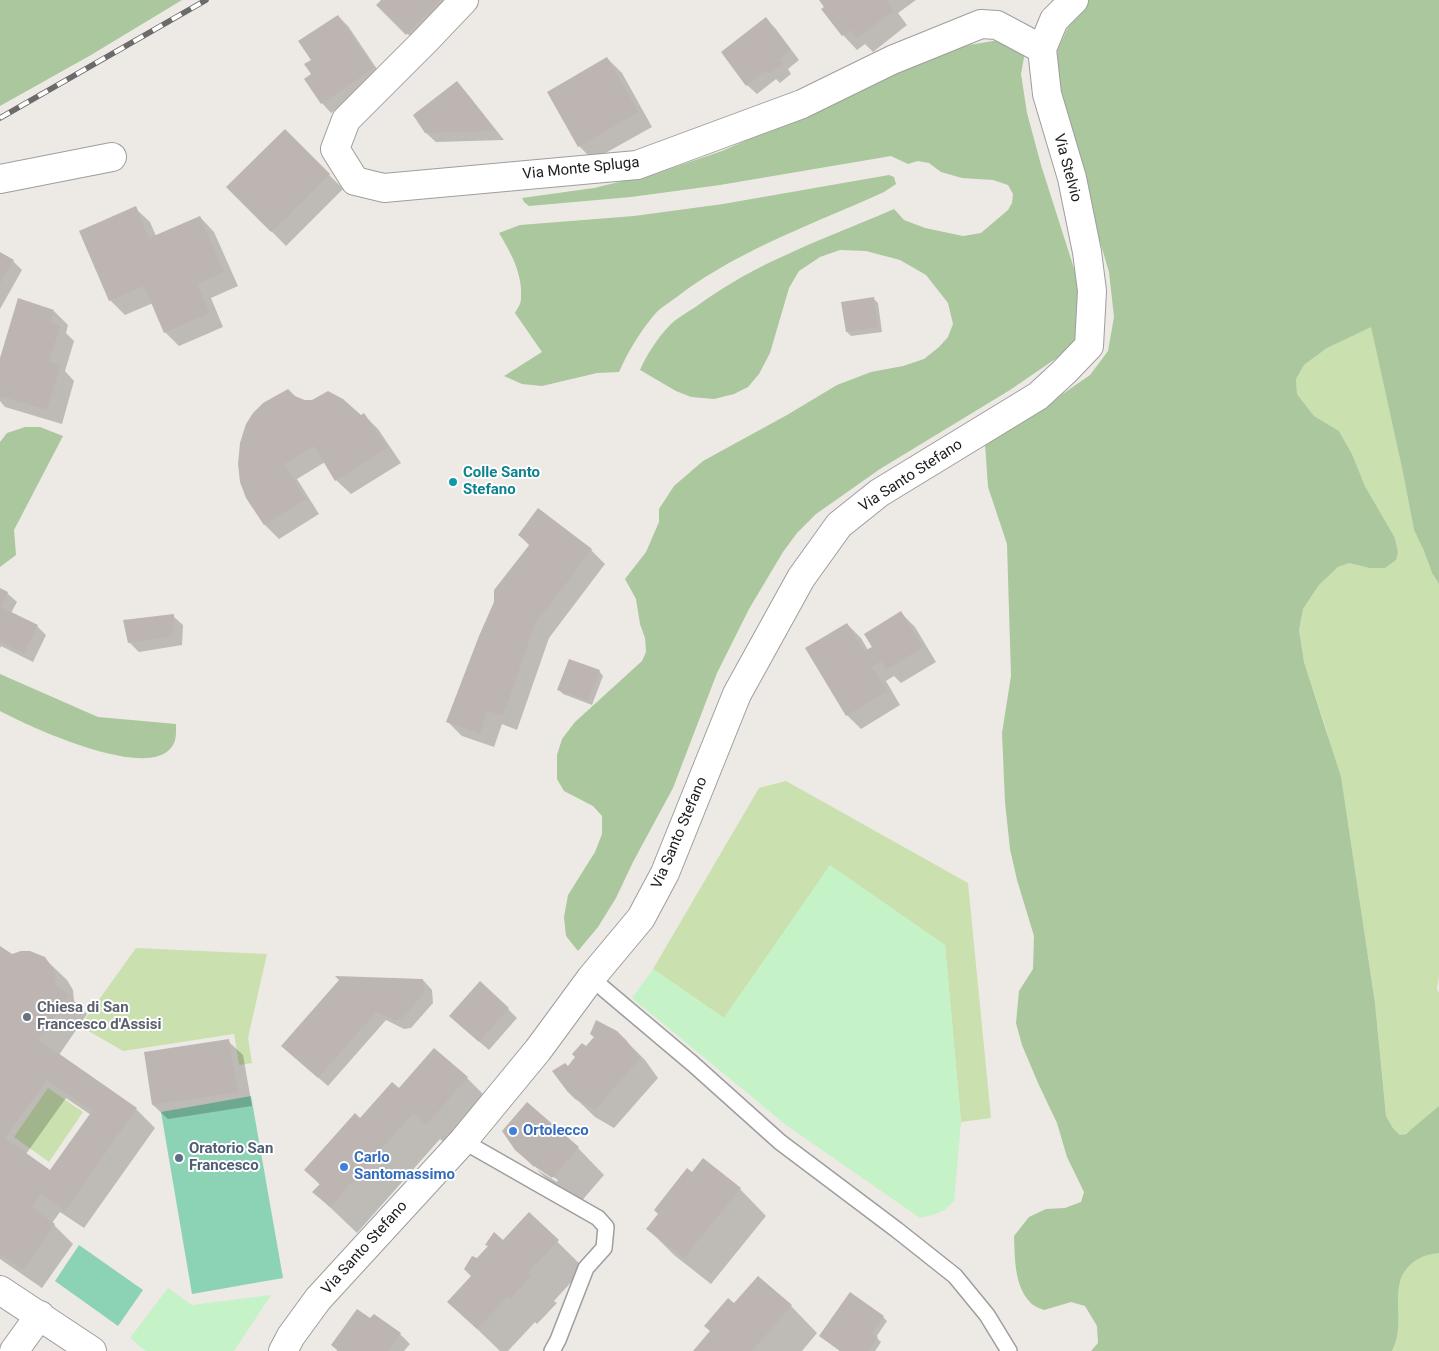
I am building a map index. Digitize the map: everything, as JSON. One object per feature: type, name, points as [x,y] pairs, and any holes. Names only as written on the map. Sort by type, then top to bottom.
[{"type":"street","name":"Via Monte Spluga","points":[[464,0],[346,120],[335,149],[355,181],[384,188],[637,165],[802,104],[892,60],[981,24],[997,25],[1042,50]]},
{"type":"street","name":"Via Stelvio","points":[[1074,0],[1054,20],[1042,50],[1047,94],[1072,178],[1087,252],[1092,291],[1089,346]]},
{"type":"street","points":[[0,179],[112,157]]},
{"type":"street","name":"Via Santo Stefano","points":[[283,1351],[291,1336],[318,1300],[463,1141],[538,1050],[591,978],[641,918],[665,873],[737,694],[801,578],[839,525],[879,493],[1038,396],[1089,346]]},
{"type":"street","points":[[0,1290],[92,1351]]},
{"type":"street","points":[[14,1351],[40,1315]]},
{"type":"lane","points":[[591,978],[693,1064],[780,1142],[955,1276],[987,1315],[1009,1351]]},
{"type":"lane","points":[[463,1141],[598,1218],[606,1227],[604,1248],[586,1268],[552,1351]]},
{"type":"green space","points":[[0,0],[182,0],[91,55],[0,106]]},
{"type":"green space","points":[[1089,0],[1439,0],[1439,584],[1432,573],[1414,530],[1371,327],[1327,348],[1304,365],[1296,379],[1297,394],[1314,416],[1339,431],[1352,454],[1365,486],[1395,538],[1398,552],[1396,560],[1385,568],[1369,568],[1349,563],[1338,567],[1319,585],[1303,609],[1299,630],[1304,662],[1341,777],[1375,1003],[1386,1116],[1400,1135],[1406,1134],[1439,1106],[1439,1253],[1427,1255],[1411,1264],[1401,1279],[1398,1298],[1397,1338],[1392,1351],[1091,1351],[1098,1343],[1097,1326],[1085,1306],[1071,1302],[1044,1310],[1034,1306],[1025,1295],[1018,1279],[1014,1236],[1029,1217],[1046,1209],[1065,1208],[1081,1202],[1084,1192],[1067,1157],[1057,1123],[1022,1045],[1016,1023],[1019,991],[1033,969],[1034,936],[1010,849],[1005,802],[1002,733],[1011,676],[1007,544],[988,487],[985,443],[1028,418],[1090,375],[1108,351],[1114,317],[1109,272],[1054,74],[1058,49],[1068,27]]},
{"type":"green space","points":[[999,40],[1025,52],[1021,74],[1027,113],[1041,165],[1077,278],[1081,316],[1077,337],[1067,351],[1010,390],[880,469],[816,514],[797,533],[783,552],[749,609],[717,673],[673,788],[616,898],[598,927],[578,951],[566,936],[564,917],[568,895],[595,852],[602,834],[602,816],[593,806],[564,791],[557,779],[557,755],[562,739],[575,722],[642,661],[646,652],[645,638],[640,624],[636,599],[625,579],[646,552],[659,522],[659,509],[674,486],[703,461],[837,385],[871,372],[903,366],[924,359],[948,337],[953,324],[948,303],[926,275],[900,260],[866,251],[840,250],[820,257],[799,271],[789,288],[770,353],[759,374],[748,387],[734,394],[714,399],[691,397],[676,391],[640,370],[649,352],[660,336],[679,318],[743,276],[792,252],[894,209],[904,220],[925,228],[963,236],[981,233],[1008,210],[1012,203],[1013,194],[1008,185],[993,180],[962,178],[941,172],[929,163],[918,161],[908,164],[891,156],[720,185],[631,197],[529,206],[522,198],[594,188],[660,172],[722,151],[893,72],[963,46]]},
{"type":"green space","points":[[889,175],[894,177],[896,184],[884,192],[755,249],[705,277],[665,306],[655,314],[639,335],[619,372],[597,373],[542,386],[522,384],[504,376],[542,352],[515,313],[521,301],[520,281],[512,256],[499,233],[520,225],[634,216],[723,204]]},
{"type":"green space","points":[[1371,326],[1414,530],[1432,573],[1439,584],[1439,976],[1437,989],[1439,993],[1439,1106],[1416,1128],[1400,1135],[1386,1116],[1375,1003],[1348,824],[1327,732],[1304,662],[1299,630],[1303,609],[1319,585],[1338,567],[1349,563],[1369,568],[1395,560],[1398,552],[1395,538],[1365,486],[1352,454],[1339,431],[1314,416],[1297,394],[1296,379],[1304,365],[1327,348]]},
{"type":"green space","points":[[25,427],[40,427],[63,436],[14,530],[16,555],[0,567],[0,442],[7,433]]},
{"type":"green space","points":[[0,674],[98,717],[176,724],[174,743],[170,749],[156,757],[136,758],[112,754],[60,738],[0,711]]},
{"type":"green space","points":[[786,781],[968,883],[991,1118],[961,1122],[945,945],[830,866],[724,1018],[653,969],[759,788]]},
{"type":"green space","points":[[830,865],[945,945],[961,1122],[954,1201],[942,1211],[920,1218],[786,1125],[632,998],[653,969],[724,1018]]},
{"type":"green space","points":[[136,948],[267,954],[248,1038],[252,1063],[239,1065],[234,1034],[123,1051],[80,1026]]},
{"type":"green space","points":[[48,1088],[83,1112],[49,1162],[14,1137]]},
{"type":"green space","points":[[251,1096],[283,1278],[192,1294],[161,1112]]},
{"type":"green space","points":[[79,1245],[143,1290],[118,1326],[55,1281]]},
{"type":"green space","points":[[1432,1253],[1439,1253],[1439,1351],[1392,1351],[1397,1335],[1398,1285],[1405,1269],[1418,1258]]},
{"type":"green space","points":[[168,1288],[192,1305],[271,1295],[234,1351],[146,1351],[130,1338]]},
{"type":"building","points":[[381,0],[441,0],[406,35],[376,5]]},
{"type":"building","points":[[819,0],[886,0],[894,11],[857,38],[851,30],[842,36],[821,9],[824,7]]},
{"type":"building","points":[[338,15],[374,68],[321,104],[304,79],[311,74],[304,64],[311,60],[298,41]]},
{"type":"building","points":[[766,17],[791,50],[779,59],[783,64],[769,74],[766,70],[746,86],[721,52]]},
{"type":"building","points":[[607,57],[639,112],[578,147],[547,92]]},
{"type":"building","points":[[457,81],[496,131],[425,133],[413,115]]},
{"type":"building","points":[[285,129],[330,174],[271,232],[226,187]]},
{"type":"building","points":[[136,206],[149,238],[200,216],[224,272],[197,284],[210,313],[164,333],[144,286],[109,301],[79,231]]},
{"type":"building","points":[[0,252],[14,260],[0,284]]},
{"type":"building","points":[[874,297],[878,327],[846,332],[841,302]]},
{"type":"building","points":[[18,298],[54,310],[50,323],[60,326],[49,362],[61,365],[47,410],[0,396],[0,358]]},
{"type":"building","points":[[288,389],[295,396],[304,400],[312,400],[328,391],[343,399],[361,415],[364,413],[388,448],[335,481],[314,446],[284,464],[306,499],[264,525],[246,498],[240,482],[238,464],[240,443],[246,424],[253,413],[263,403]]},
{"type":"building","points":[[538,508],[592,549],[535,624],[503,716],[487,711],[480,734],[446,722],[494,602],[494,590],[530,544],[518,535]]},
{"type":"building","points":[[0,588],[8,592],[1,607],[38,625],[24,653],[0,642]]},
{"type":"building","points":[[901,611],[923,647],[886,670],[881,661],[872,667],[887,691],[846,716],[805,648],[847,623],[864,651],[872,647],[864,634]]},
{"type":"building","points":[[174,614],[173,636],[128,643],[123,620]]},
{"type":"building","points":[[569,659],[600,670],[588,701],[557,690]]},
{"type":"building","points":[[0,946],[12,954],[30,951],[45,957],[54,970],[56,985],[69,995],[38,1039],[137,1108],[65,1211],[41,1194],[32,1207],[55,1224],[23,1270],[0,1254]],"holes":[[[47,1080],[92,1111],[50,1170],[5,1138]]]},
{"type":"building","points":[[335,976],[423,979],[424,993],[402,1019],[394,1020],[376,1012],[318,1078],[281,1046],[339,980]]},
{"type":"building","points":[[480,981],[509,1008],[479,1042],[449,1016]]},
{"type":"building","points":[[596,1020],[617,1031],[640,1058],[595,1110],[575,1099],[552,1071],[565,1063],[568,1066],[575,1057],[572,1054],[582,1043],[586,1046],[594,1037],[590,1034]]},
{"type":"building","points":[[229,1039],[238,1092],[152,1105],[144,1052]]},
{"type":"building","points":[[434,1048],[468,1077],[426,1125],[413,1113],[330,1207],[312,1192],[320,1184],[304,1170],[355,1113],[360,1118],[392,1082],[399,1088]]},
{"type":"building","points":[[527,1102],[579,1147],[552,1178],[515,1150],[502,1131]]},
{"type":"building","points":[[703,1158],[741,1188],[684,1258],[646,1229],[658,1214],[654,1210],[687,1168],[692,1172]]},
{"type":"building","points":[[529,1212],[559,1240],[528,1273],[531,1276],[510,1299],[508,1296],[477,1329],[447,1302],[471,1276],[464,1269],[472,1256],[477,1258],[488,1246],[485,1245],[494,1232],[503,1240]]},
{"type":"building","points":[[758,1276],[792,1305],[752,1351],[693,1351],[710,1331],[704,1326],[728,1298],[734,1303]]},
{"type":"building","points":[[850,1292],[884,1316],[871,1333],[878,1337],[868,1351],[840,1351],[819,1336]]},
{"type":"building","points":[[357,1309],[370,1318],[374,1314],[401,1333],[388,1351],[337,1351],[331,1345]]},
{"type":"railway","points":[[0,118],[206,0]]},
{"type":"place","name":"Colle Santo Stefano","points":[[453,482]]},
{"type":"place","name":"Chiesa di San Francesco d'Assisi","points":[[27,1017]]},
{"type":"place","name":"Ortolecco","points":[[513,1131]]},
{"type":"place","name":"Oratorio San Francesco","points":[[179,1158]]},
{"type":"place","name":"Carlo Santomassimo","points":[[344,1167]]}]
